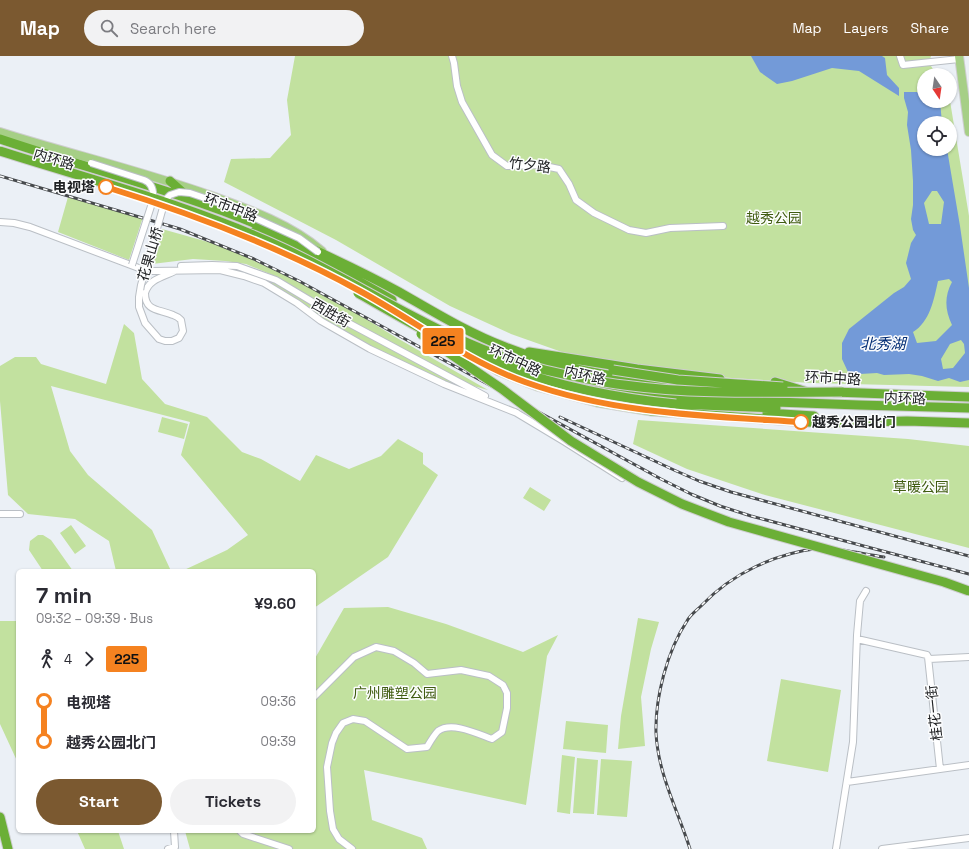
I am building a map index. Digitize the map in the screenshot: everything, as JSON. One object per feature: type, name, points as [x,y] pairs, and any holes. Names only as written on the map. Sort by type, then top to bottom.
[{"type":"highway","name":"环市中路","points":[[0,139],[190,199],[254,224],[373,278],[453,323],[504,347],[637,369],[699,377],[777,383],[804,391],[969,397]]},
{"type":"highway","name":"环市中路","points":[[0,146],[187,206],[250,229],[337,269],[420,321],[457,338],[478,358],[499,371],[537,386],[574,397],[652,411],[822,423],[907,421],[969,423]]},
{"type":"highway","points":[[0,152],[170,207],[279,250],[420,321],[454,348],[499,371]]},
{"type":"highway","name":"内环路","points":[[0,152],[155,199],[241,230],[313,263],[451,336],[498,355],[543,369],[586,379],[646,388],[749,393],[842,392],[969,397]]},
{"type":"highway","name":"内环路","points":[[0,157],[147,203],[228,231],[302,264],[451,344],[484,359],[526,374],[588,391],[631,399],[676,404],[890,408],[969,414]]},
{"type":"highway","points":[[170,181],[190,199]]},
{"type":"highway","points":[[370,300],[502,389],[571,441],[638,482],[682,504],[729,522],[944,582],[969,591]]},
{"type":"highway","points":[[457,338],[495,358],[524,369],[572,383],[610,390],[681,398],[890,408],[969,408]]},
{"type":"highway","points":[[504,347],[528,354],[678,380],[842,392]]},
{"type":"highway","points":[[676,404],[743,411],[907,421]]},
{"type":"highway","points":[[0,817],[8,849]]},
{"type":"highway","points":[[0,838],[3,849]]},
{"type":"main road","points":[[959,58],[969,132]]},
{"type":"main road","points":[[0,132],[170,181],[238,205],[290,228],[311,242],[327,256]]},
{"type":"street","name":"竹夕路","points":[[452,56],[457,86],[462,102],[492,155],[507,166],[540,165],[559,169],[569,184],[576,200],[594,213],[629,230],[646,233],[670,228],[723,226]]},
{"type":"street","points":[[900,56],[903,64],[959,58]]},
{"type":"street","points":[[46,146],[91,163],[149,182],[154,195],[153,200],[132,265]]},
{"type":"street","name":"花果山桥","points":[[179,270],[154,280],[146,288],[145,293],[145,298],[148,305],[154,309],[174,315],[181,320],[183,332],[179,338],[172,341],[165,341],[159,339],[145,323],[138,303],[141,285],[162,211],[167,198],[175,192],[190,193],[248,214],[299,238],[318,252]]},
{"type":"street","name":"西胜街","points":[[0,222],[14,222],[21,224],[149,271],[226,271],[264,283],[297,303],[322,321],[370,349],[444,384],[517,413]]},
{"type":"street","name":"西胜街","points":[[132,265],[155,267],[226,265],[242,267],[276,280],[341,319],[517,413],[622,478]]},
{"type":"street","points":[[0,514],[20,514]]},
{"type":"street","points":[[836,849],[854,742],[857,639],[860,601],[866,591]]},
{"type":"street","points":[[857,639],[927,655],[929,659],[969,657]]},
{"type":"street","points":[[316,695],[354,657],[376,647],[394,651],[414,663],[427,674],[461,670],[489,676],[503,685],[507,693],[507,708],[502,732],[492,739],[452,726],[438,731],[427,746],[408,749],[365,721],[353,719],[343,723],[336,733],[332,743],[327,767],[330,811],[333,830],[339,839],[352,849]]},
{"type":"street","name":"桂花一街","points":[[928,657],[940,769]]},
{"type":"street","points":[[847,782],[969,765]]},
{"type":"street","points":[[168,849],[175,847],[174,833]]},
{"type":"street","points":[[242,833],[289,849]]},
{"type":"street","points":[[882,849],[969,838]]},
{"type":"green space","name":"越秀公园","points":[[295,56],[931,56],[929,63],[932,68],[917,68],[917,108],[951,108],[952,116],[917,116],[917,156],[957,156],[957,143],[969,216],[969,387],[811,383],[688,375],[576,357],[511,334],[450,306],[336,240],[224,182],[231,159],[270,158],[291,135],[287,100]]},
{"type":"green space","points":[[68,197],[143,217],[129,260],[58,232]]},
{"type":"green space","points":[[162,229],[226,247],[305,285],[343,305],[488,390],[470,385],[345,318],[277,277],[246,264],[193,259],[152,264]]},
{"type":"green space","points":[[246,272],[276,282],[468,390],[406,365],[362,343],[326,321],[272,284]]},
{"type":"green space","points":[[124,324],[134,333],[142,379],[165,404],[207,417],[242,452],[261,459],[300,481],[316,455],[349,469],[381,456],[398,439],[423,453],[423,464],[438,475],[388,557],[316,607],[316,569],[186,569],[227,550],[248,535],[181,455],[190,422],[51,386],[70,451],[88,475],[152,530],[170,569],[116,569],[109,541],[75,519],[28,514],[8,495],[0,401],[0,366],[15,357],[36,357],[41,364],[106,384]]},
{"type":"green space","points":[[162,417],[188,424],[184,439],[158,432]]},
{"type":"green space","name":"草暖公园","points":[[638,420],[908,439],[969,446],[969,548],[765,495],[687,469],[633,444]]},
{"type":"green space","points":[[530,487],[551,500],[544,511],[523,498]]},
{"type":"green space","points":[[71,525],[86,546],[75,554],[60,533]]},
{"type":"green space","points":[[38,535],[43,535],[51,540],[72,569],[42,569],[29,550],[30,541]]},
{"type":"green space","name":"广州雕塑公园","points":[[388,607],[446,624],[523,652],[558,635],[547,656],[526,805],[364,770],[372,820],[422,838],[427,849],[190,849],[186,833],[316,833],[316,657],[344,608]]},
{"type":"green space","points":[[638,618],[659,622],[651,649],[641,697],[645,746],[618,749],[621,716]]},
{"type":"green space","points":[[0,621],[16,621],[16,759],[0,724]]},
{"type":"green space","points":[[781,679],[841,690],[828,772],[767,761]]},
{"type":"green space","points":[[566,721],[608,725],[606,753],[563,749]]},
{"type":"green space","points":[[562,755],[575,757],[570,814],[557,812]]},
{"type":"green space","points":[[577,758],[598,760],[594,814],[573,813]]},
{"type":"green space","points":[[601,759],[632,761],[627,817],[597,815]]},
{"type":"green space","points":[[78,833],[119,833],[124,849],[85,849]]},
{"type":"water","points":[[751,56],[882,56],[885,58],[887,75],[899,88],[899,96],[859,71],[832,68],[792,81],[777,84],[760,72]]},
{"type":"water","name":"北秀湖","points":[[904,92],[917,92],[917,108],[941,108],[941,116],[917,116],[917,156],[948,156],[969,288],[969,380],[960,382],[949,378],[938,381],[909,374],[884,375],[877,373],[860,374],[848,372],[842,359],[842,343],[849,329],[894,293],[904,287],[911,279],[906,263],[911,243],[916,235],[913,230],[911,219],[913,205],[913,181],[911,150],[907,125],[908,112]],"holes":[[[932,191],[937,191],[944,202],[941,224],[929,224],[924,203]],[[949,279],[952,282],[949,288],[946,304],[952,325],[936,341],[917,343],[913,332],[924,322],[930,310],[938,281]],[[961,340],[964,344],[965,353],[953,368],[943,369],[941,359],[950,344]]]},
{"type":"railway","points":[[0,176],[180,229],[254,259],[299,281],[661,479],[720,506],[751,516],[969,574]]},
{"type":"railway","points":[[560,417],[699,481],[731,492],[969,556]]},
{"type":"railway","points":[[690,849],[664,778],[660,763],[656,733],[656,719],[660,690],[668,660],[688,619],[713,594],[726,584],[741,574],[771,560],[821,548],[884,557]]},
{"type":"bus line","name":"225","points":[[106,187],[182,211],[279,250],[359,290],[448,344],[488,366],[524,382],[574,397],[623,407],[675,413],[801,422]]},
{"type":"place","name":"电视塔","points":[[106,187]]},
{"type":"place","name":"越秀公园北门","points":[[801,422]]}]
